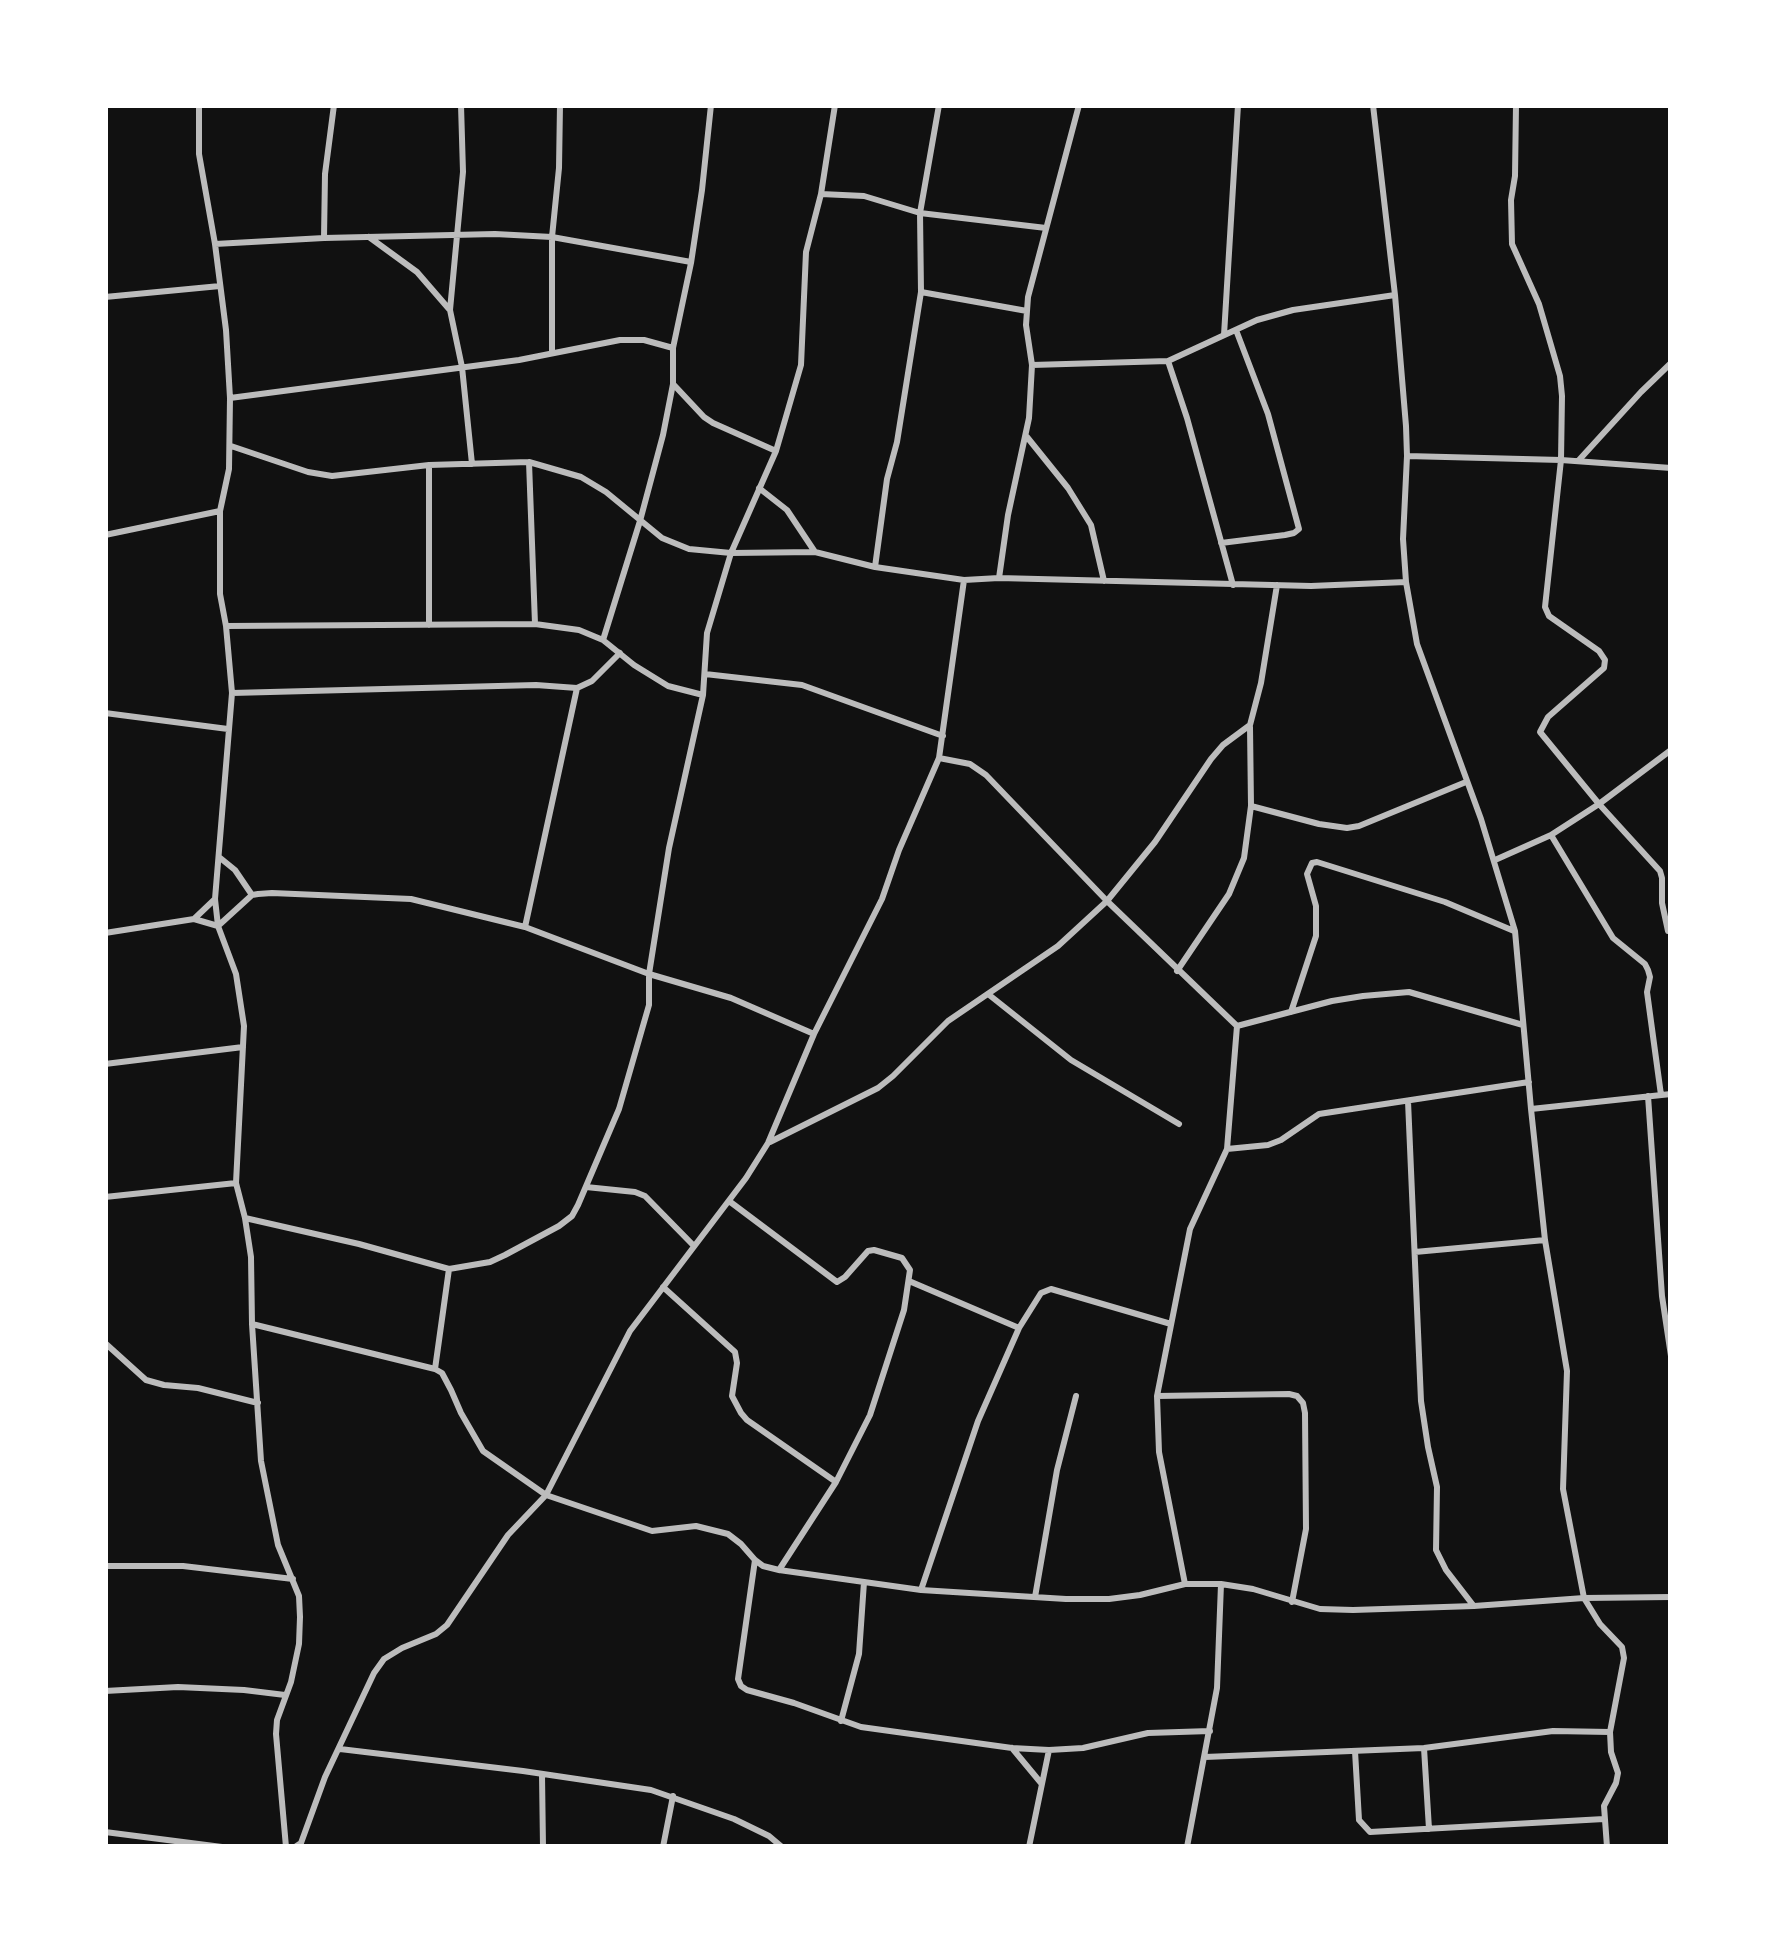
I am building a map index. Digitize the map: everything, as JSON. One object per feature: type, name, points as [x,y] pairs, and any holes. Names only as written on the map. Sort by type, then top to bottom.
[{"type":"street","points":[[199,105],[200,154],[220,286],[231,446],[220,511],[220,594],[232,693],[215,899],[218,926],[236,974],[244,1026],[236,1183],[250,1257],[262,1461],[278,1545],[298,1596],[299,1644],[276,1734],[286,1847]]},
{"type":"street","points":[[324,238],[325,174],[334,105]]},
{"type":"street","points":[[461,105],[463,172],[450,310],[462,368],[472,464]]},
{"type":"street","points":[[552,352],[552,237],[560,105]]},
{"type":"street","points":[[603,640],[663,435],[673,384],[673,348],[692,262],[711,105]]},
{"type":"street","points":[[245,1218],[449,1269],[490,1262],[572,1216],[619,1108],[649,1005],[649,974],[668,848],[704,694],[707,633],[731,553],[776,452],[801,364],[806,252],[821,194],[835,105]]},
{"type":"street","points":[[875,567],[920,292],[920,212],[939,105]]},
{"type":"street","points":[[999,578],[1030,406],[1028,297],[1080,105]]},
{"type":"street","points":[[1224,335],[1238,105]]},
{"type":"street","points":[[1372,105],[1395,294],[1407,456],[1403,540],[1406,582],[1417,644],[1495,860],[1515,931],[1530,1109],[1568,1371],[1564,1489],[1584,1598],[1600,1624],[1622,1647],[1624,1658],[1610,1732],[1610,1752],[1618,1773],[1604,1806],[1607,1847]]},
{"type":"street","points":[[1516,105],[1512,244],[1539,304],[1562,396],[1561,460],[1545,607],[1549,616],[1605,660],[1604,668],[1548,717],[1540,732],[1660,871],[1668,931]]},
{"type":"street","points":[[821,194],[864,196],[920,212],[1046,228]]},
{"type":"street","points":[[215,244],[457,234],[552,237],[692,262]]},
{"type":"street","points":[[368,236],[416,272],[450,310]]},
{"type":"street","points":[[105,296],[220,286]]},
{"type":"street","points":[[920,292],[1027,310]]},
{"type":"street","points":[[1032,365],[1168,361],[1257,320],[1395,294]]},
{"type":"street","points":[[1221,543],[1294,534],[1299,528],[1268,414],[1236,330]]},
{"type":"street","points":[[230,398],[519,360],[620,340],[644,340],[673,348]]},
{"type":"street","points":[[1168,361],[1233,585]]},
{"type":"street","points":[[1578,462],[1671,363]]},
{"type":"street","points":[[673,384],[713,423],[776,452]]},
{"type":"street","points":[[1026,436],[1091,524],[1104,581]]},
{"type":"street","points":[[231,446],[332,476],[429,465],[529,462],[556,468],[606,492],[640,521],[675,545],[689,549],[815,552],[875,567],[964,580],[1311,586],[1406,582]]},
{"type":"street","points":[[1407,456],[1671,468]]},
{"type":"street","points":[[529,462],[535,624]]},
{"type":"street","points":[[429,465],[429,625]]},
{"type":"street","points":[[760,488],[787,510],[815,552]]},
{"type":"street","points":[[105,535],[220,511]]},
{"type":"street","points":[[301,1845],[325,1778],[374,1673],[384,1660],[402,1648],[436,1634],[447,1625],[508,1535],[546,1495],[630,1331],[729,1201],[768,1142],[814,1034],[867,932],[939,758],[964,580]]},
{"type":"street","points":[[1178,971],[1234,885],[1244,858],[1251,806],[1250,726],[1277,585]]},
{"type":"street","points":[[226,626],[535,624],[578,630],[603,640],[668,686],[704,694]]},
{"type":"street","points":[[232,693],[536,685],[577,688],[592,681],[620,654]]},
{"type":"street","points":[[705,674],[793,682],[943,736]]},
{"type":"street","points":[[525,927],[577,688]]},
{"type":"street","points":[[105,712],[228,729]]},
{"type":"street","points":[[768,1142],[878,1088],[948,1022],[1058,946],[1107,901],[1156,842],[1210,758],[1250,726]]},
{"type":"street","points":[[1495,860],[1551,835],[1671,750]]},
{"type":"street","points":[[939,758],[977,768],[1236,1026]]},
{"type":"street","points":[[1251,806],[1347,828],[1466,782]]},
{"type":"street","points":[[1551,835],[1613,938],[1648,970],[1647,992],[1661,1095]]},
{"type":"street","points":[[219,857],[235,870],[252,895]]},
{"type":"street","points":[[1291,1012],[1316,936],[1316,906],[1307,874],[1312,862],[1445,902],[1515,931]]},
{"type":"street","points":[[218,926],[252,895],[272,892],[412,899],[525,927],[649,974],[731,998],[814,1034]]},
{"type":"street","points":[[194,920],[215,899]]},
{"type":"street","points":[[105,932],[194,920],[218,926]]},
{"type":"street","points":[[1236,1026],[1363,996],[1409,992],[1523,1025]]},
{"type":"street","points":[[988,994],[1071,1060],[1178,1124]]},
{"type":"street","points":[[1185,1584],[1159,1452],[1157,1396],[1190,1229],[1227,1149],[1236,1026]]},
{"type":"street","points":[[105,1064],[243,1047]]},
{"type":"street","points":[[1227,1149],[1282,1140],[1318,1114],[1529,1082]]},
{"type":"street","points":[[1530,1109],[1671,1094]]},
{"type":"street","points":[[1648,1096],[1662,1296],[1671,1356]]},
{"type":"street","points":[[1408,1100],[1422,1401],[1437,1486],[1436,1550],[1474,1606]]},
{"type":"street","points":[[105,1197],[236,1183]]},
{"type":"street","points":[[586,1187],[645,1196],[694,1246]]},
{"type":"street","points":[[729,1201],[833,1281],[841,1282],[874,1250],[902,1258],[908,1265],[910,1282],[904,1310],[870,1415],[836,1482],[778,1570]]},
{"type":"street","points":[[1415,1252],[1546,1240]]},
{"type":"street","points":[[435,1369],[449,1269]]},
{"type":"street","points":[[910,1282],[1020,1328]]},
{"type":"street","points":[[663,1286],[735,1352],[732,1396],[741,1413],[836,1482]]},
{"type":"street","points":[[921,1590],[978,1421],[1020,1328],[1041,1293],[1052,1289],[1171,1324]]},
{"type":"street","points":[[252,1324],[435,1369],[442,1373],[484,1451],[546,1495],[652,1531],[696,1526],[728,1534],[755,1560],[778,1570],[921,1590],[1035,1597],[1109,1599],[1140,1596],[1185,1584],[1220,1584],[1253,1589],[1320,1609],[1353,1610],[1671,1596]]},
{"type":"street","points":[[105,1342],[146,1380],[258,1403]]},
{"type":"street","points":[[1157,1396],[1289,1394],[1302,1403],[1306,1529],[1292,1602]]},
{"type":"street","points":[[1035,1597],[1057,1470],[1076,1396]]},
{"type":"street","points":[[755,1560],[738,1679],[742,1686],[881,1732],[1012,1748],[1097,1746],[1148,1732],[1210,1731]]},
{"type":"street","points":[[105,1566],[182,1566],[293,1579]]},
{"type":"street","points":[[841,1720],[859,1654],[864,1582]]},
{"type":"street","points":[[1187,1847],[1217,1688],[1220,1584]]},
{"type":"street","points":[[105,1691],[178,1687],[285,1696]]},
{"type":"street","points":[[1205,1758],[1424,1748],[1553,1731],[1610,1732]]},
{"type":"street","points":[[1012,1748],[1042,1784]]},
{"type":"street","points":[[1424,1748],[1429,1829]]},
{"type":"street","points":[[340,1749],[651,1790],[734,1819],[782,1847]]},
{"type":"street","points":[[1029,1847],[1048,1750]]},
{"type":"street","points":[[1355,1751],[1359,1820],[1370,1832],[1604,1819]]},
{"type":"street","points":[[542,1775],[543,1847]]},
{"type":"street","points":[[663,1847],[673,1796]]},
{"type":"street","points":[[105,1832],[170,1844],[222,1847]]}]
